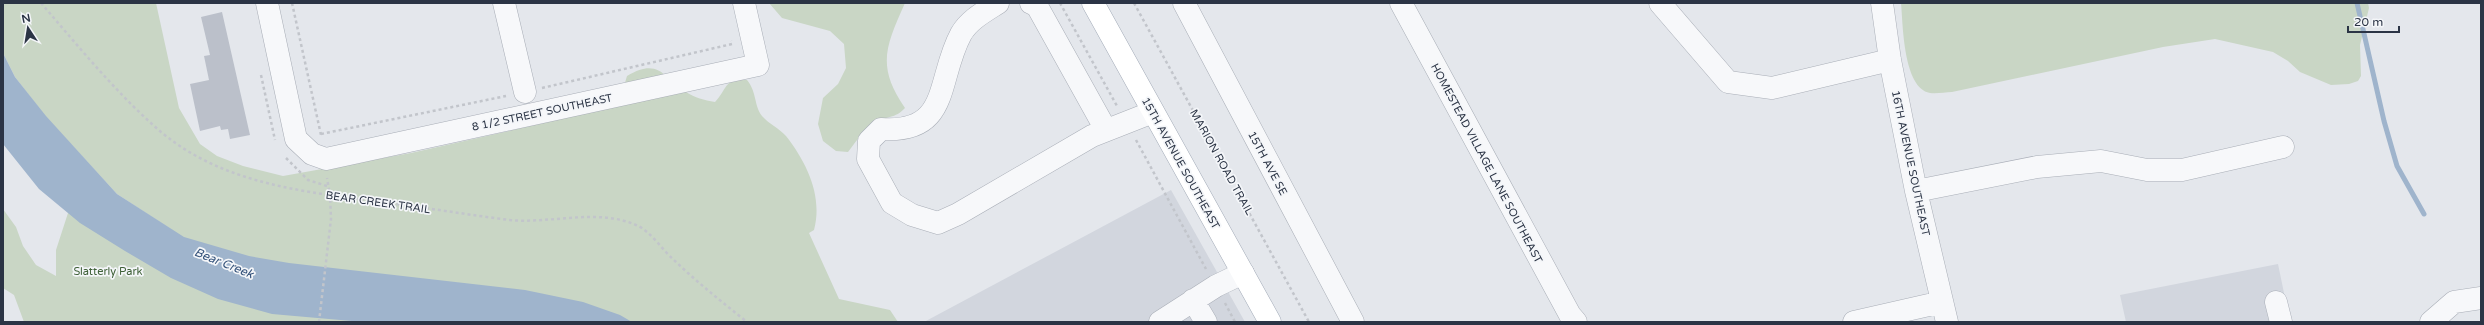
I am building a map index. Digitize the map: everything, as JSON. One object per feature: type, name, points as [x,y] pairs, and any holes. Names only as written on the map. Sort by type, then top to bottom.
[{"type":"main road","name":"15TH AVENUE SOUTHEAST","points":[[1093,3],[1242,273],[1263,320]]},
{"type":"street","name":"8 1/2 STREET SOUTHEAST","points":[[267,3],[296,139],[312,154],[326,160],[758,65],[744,3]]},
{"type":"street","points":[[504,3],[525,92]]},
{"type":"street","points":[[998,3],[973,19],[961,34],[931,115],[917,126],[897,130],[881,129],[869,141],[868,159],[892,203],[912,215],[938,223],[1106,130],[1153,112]]},
{"type":"street","points":[[1031,3],[1037,6],[1106,130]]},
{"type":"street","name":"15TH AVE SE","points":[[1184,3],[1353,322]]},
{"type":"street","name":"HOMESTEAD VILLAGE LANE SOUTHEAST","points":[[1400,3],[1570,315],[1576,322]]},
{"type":"street","points":[[1660,3],[1728,82],[1772,88],[1890,60]]},
{"type":"street","name":"16TH AVENUE SOUTHEAST","points":[[1882,3],[1890,60],[1916,191],[1944,312]]},
{"type":"street","points":[[1916,191],[2037,167],[2101,160],[2147,170],[2182,170],[2283,147]]},
{"type":"street","points":[[1160,322],[1216,286],[1242,273]]},
{"type":"street","points":[[2431,322],[2454,302],[2481,298]]},
{"type":"street","points":[[1194,300],[1206,322]]},
{"type":"street","points":[[1854,322],[1944,312]]},
{"type":"path","name":"BEAR CREEK TRAIL","points":[[42,3],[92,62],[162,133],[209,163],[234,174],[279,187],[330,195],[515,220],[570,217],[607,218],[637,225],[710,294],[747,322]]},
{"type":"path","points":[[292,3],[321,134],[525,92],[732,44],[730,37]]},
{"type":"path","points":[[1060,3],[1236,322]]},
{"type":"path","name":"MARION ROAD TRAIL","points":[[1134,3],[1309,322]]},
{"type":"path","points":[[319,322],[330,220],[330,195],[327,186]]},
{"type":"shaded area","points":[[1171,190],[1245,322],[924,322]]},
{"type":"shaded area","points":[[2278,264],[2290,322],[2126,322],[2120,295]]},
{"type":"green space","name":"Slatterly Park","points":[[3,3],[156,3],[179,108],[200,144],[217,156],[243,166],[283,176],[411,153],[628,104],[624,86],[627,76],[646,68],[660,71],[693,96],[703,100],[715,102],[730,82],[747,80],[752,89],[759,112],[786,136],[794,146],[811,180],[815,192],[816,217],[814,230],[809,233],[839,299],[890,310],[898,322],[24,322],[14,295],[3,288],[3,209],[16,227],[23,246],[36,265],[56,276],[56,250],[68,213],[172,230],[117,194],[46,117],[15,77],[3,53]]},
{"type":"green space","points":[[769,3],[905,3],[889,44],[887,68],[890,80],[905,108],[896,115],[881,120],[870,126],[848,152],[836,151],[823,141],[818,124],[823,98],[838,84],[846,68],[844,44],[830,31],[782,18]]},
{"type":"green space","points":[[1901,3],[2368,3],[2369,8],[2360,45],[2361,76],[2358,81],[2349,84],[2331,85],[2300,72],[2288,61],[2273,52],[2215,39],[2163,47],[1952,92],[1930,93],[1921,89],[1914,80],[1909,68],[1904,39]]},
{"type":"water","name":"Bear Creek","points":[[3,53],[15,77],[46,116],[117,194],[184,237],[249,256],[289,263],[525,290],[583,302],[620,315],[632,322],[363,322],[272,314],[218,299],[171,278],[125,251],[80,223],[39,189],[3,144]]},
{"type":"building","points":[[222,12],[250,135],[230,139],[228,129],[221,130],[220,126],[200,131],[190,84],[209,80],[204,56],[210,55],[201,17]]},
{"type":"waterway","points":[[2357,3],[2384,121],[2397,166],[2424,214]]}]
